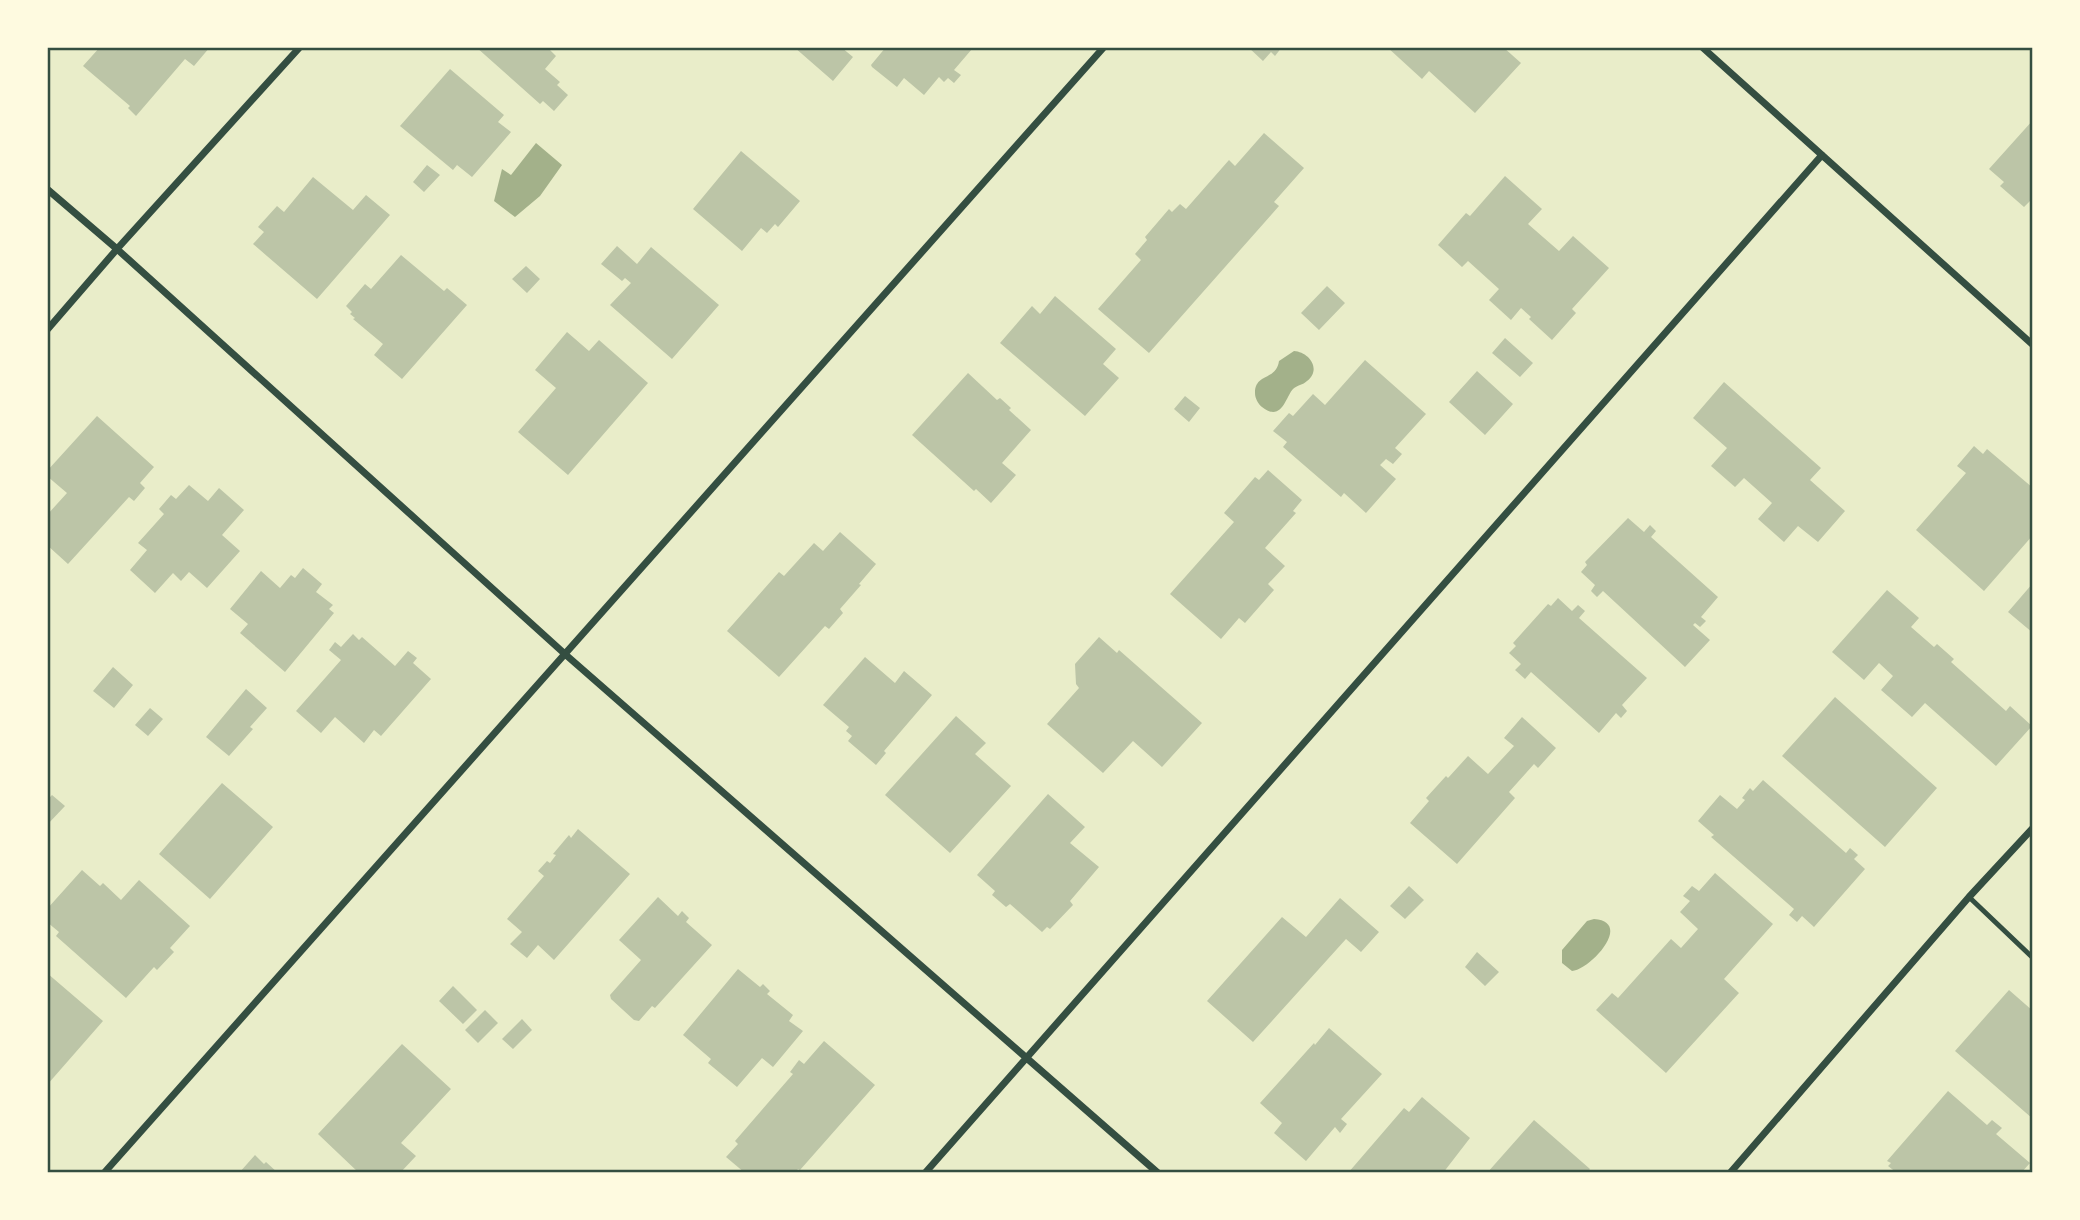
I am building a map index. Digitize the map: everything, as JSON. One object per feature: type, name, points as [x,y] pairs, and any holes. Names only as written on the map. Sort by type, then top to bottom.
[{"type":"street","points":[[47,330],[300,47]]},
{"type":"street","points":[[104,1173],[1104,47]]},
{"type":"street","points":[[1702,47],[2033,345]]},
{"type":"street","points":[[925,1173],[1822,155]]},
{"type":"street","points":[[47,189],[117,249],[566,655],[1158,1173]]},
{"type":"street","points":[[1730,1173],[1969,897],[2033,828]]},
{"type":"lane","points":[[1969,897],[2033,958]]},
{"type":"shaded area","points":[[536,143],[562,165],[540,196],[515,217],[494,201],[502,169],[511,175]]},
{"type":"shaded area","points":[[1294,351],[1304,354],[1312,362],[1311,376],[1293,389],[1279,410],[1269,411],[1257,401],[1255,395],[1258,382],[1274,372],[1279,361]]},
{"type":"shaded area","points":[[1594,919],[1605,922],[1610,928],[1609,937],[1605,946],[1589,963],[1572,971],[1562,963],[1562,950],[1587,921]]},
{"type":"building","points":[[100,47],[210,47],[194,66],[185,59],[136,116],[128,108],[130,106],[83,66]]},
{"type":"building","points":[[476,47],[552,47],[550,50],[556,56],[545,69],[560,82],[557,85],[568,95],[554,111],[543,101],[540,104]]},
{"type":"building","points":[[794,47],[841,47],[853,57],[833,81]]},
{"type":"building","points":[[886,47],[972,49],[954,70],[961,75],[954,83],[948,78],[944,82],[939,77],[924,95],[904,78],[897,87],[872,67]]},
{"type":"building","points":[[1248,47],[1282,47],[1275,56],[1271,52],[1263,61]]},
{"type":"building","points":[[1387,47],[1503,47],[1521,63],[1475,113],[1429,71],[1422,79]]},
{"type":"building","points":[[450,69],[504,115],[498,122],[511,132],[472,177],[457,165],[453,170],[400,126]]},
{"type":"building","points":[[2033,120],[2033,204],[2030,201],[2024,207],[2000,186],[2004,182],[1989,169]]},
{"type":"building","points":[[1264,133],[1304,168],[1274,202],[1279,206],[1149,353],[1098,309],[1141,260],[1135,254],[1147,240],[1145,237],[1169,209],[1172,212],[1180,204],[1186,209],[1229,160],[1235,166]]},
{"type":"building","points":[[741,151],[800,201],[778,227],[775,224],[767,233],[761,228],[742,251],[693,209]]},
{"type":"building","points":[[427,165],[440,175],[424,192],[413,182]]},
{"type":"building","points":[[1505,176],[1542,209],[1528,224],[1559,251],[1573,236],[1609,268],[1572,309],[1576,313],[1552,340],[1521,308],[1511,320],[1489,300],[1499,289],[1468,261],[1462,267],[1438,245],[1466,213],[1470,216]]},
{"type":"building","points":[[313,177],[353,210],[366,195],[390,215],[317,299],[253,244],[264,232],[258,227],[277,206],[284,212]]},
{"type":"building","points":[[617,246],[637,264],[651,247],[719,305],[672,359],[610,305],[631,283],[625,278],[622,281],[601,264]]},
{"type":"building","points":[[401,255],[444,291],[447,288],[467,305],[402,379],[374,355],[383,344],[353,319],[355,318],[350,314],[352,312],[346,306],[365,284],[371,289]]},
{"type":"building","points":[[526,266],[540,279],[527,293],[512,279]]},
{"type":"building","points":[[1327,286],[1345,303],[1319,330],[1301,313]]},
{"type":"building","points":[[1055,296],[1116,349],[1103,364],[1119,378],[1085,416],[1000,343],[1032,306],[1040,314]]},
{"type":"building","points":[[567,332],[589,351],[599,340],[648,383],[568,475],[518,432],[556,388],[535,370]]},
{"type":"building","points":[[1505,338],[1533,363],[1520,377],[1492,353]]},
{"type":"building","points":[[1365,360],[1426,414],[1395,448],[1402,454],[1393,464],[1386,459],[1380,465],[1396,479],[1366,513],[1344,493],[1341,497],[1283,447],[1287,442],[1273,431],[1289,413],[1293,416],[1313,394],[1325,405]]},
{"type":"building","points":[[1477,371],[1513,404],[1485,435],[1449,402]]},
{"type":"building","points":[[968,373],[997,400],[1000,398],[1031,430],[1002,463],[1016,475],[991,503],[912,435]]},
{"type":"building","points":[[1724,382],[1821,468],[1810,480],[1845,511],[1818,542],[1798,526],[1784,542],[1758,519],[1772,503],[1744,478],[1735,487],[1711,466],[1727,448],[1693,418]]},
{"type":"building","points":[[1185,396],[1200,408],[1189,422],[1174,409]]},
{"type":"building","points":[[97,416],[154,467],[140,483],[145,488],[134,501],[129,497],[68,564],[47,545],[47,515],[67,493],[47,476],[47,471]]},
{"type":"building","points":[[1974,446],[1983,454],[1987,449],[2033,488],[2033,535],[1984,591],[1916,530],[1966,473],[1957,466]]},
{"type":"building","points":[[1268,470],[1302,500],[1293,511],[1296,513],[1265,548],[1285,566],[1268,584],[1274,590],[1245,623],[1239,618],[1221,639],[1170,594],[1234,522],[1224,513],[1255,477],[1259,480]]},
{"type":"building","points":[[189,485],[208,501],[219,488],[244,510],[222,535],[240,551],[207,588],[189,572],[181,581],[173,573],[155,593],[130,570],[147,550],[138,543],[164,514],[159,509],[171,495],[176,499]]},
{"type":"building","points":[[1628,518],[1644,532],[1650,525],[1656,531],[1651,537],[1718,597],[1701,617],[1706,621],[1700,627],[1695,623],[1693,625],[1710,640],[1685,667],[1603,591],[1597,597],[1591,591],[1595,585],[1581,572],[1587,565],[1585,562]]},
{"type":"building","points":[[840,532],[876,564],[840,609],[843,613],[829,629],[825,626],[779,677],[727,631],[779,572],[784,576],[814,543],[823,551]]},
{"type":"building","points":[[303,568],[322,584],[316,592],[333,605],[329,609],[334,613],[285,672],[240,633],[248,624],[230,609],[261,571],[280,588],[291,575],[295,578]]},
{"type":"building","points":[[2033,583],[2033,633],[2008,612]]},
{"type":"building","points":[[1887,590],[1919,618],[1911,627],[1934,647],[1937,644],[1954,659],[1951,662],[2006,711],[2010,706],[2032,726],[1996,766],[1925,703],[1912,717],[1881,690],[1893,676],[1879,663],[1864,680],[1832,652]]},
{"type":"building","points":[[1558,598],[1572,611],[1578,605],[1585,611],[1579,618],[1647,678],[1622,705],[1627,711],[1621,718],[1616,713],[1599,733],[1531,672],[1525,679],[1515,670],[1521,664],[1509,653],[1516,646],[1513,643],[1548,604],[1551,606]]},
{"type":"building","points":[[353,634],[359,640],[362,637],[395,666],[408,651],[417,658],[413,663],[431,679],[381,736],[374,730],[364,743],[335,717],[321,733],[296,711],[341,660],[329,650],[335,642],[341,647]]},
{"type":"building","points":[[1099,637],[1117,653],[1119,650],[1202,723],[1162,767],[1133,741],[1103,773],[1047,724],[1079,688],[1076,684],[1075,664]]},
{"type":"building","points":[[865,657],[895,683],[904,671],[932,695],[884,751],[886,753],[876,765],[848,741],[852,736],[846,731],[849,727],[823,705]]},
{"type":"building","points":[[113,667],[133,685],[114,708],[93,691]]},
{"type":"building","points":[[246,689],[267,708],[229,756],[206,737]]},
{"type":"building","points":[[1835,697],[1937,788],[1885,847],[1782,756]]},
{"type":"building","points":[[150,708],[163,719],[148,736],[135,725]]},
{"type":"building","points":[[956,716],[986,743],[975,754],[1011,786],[950,853],[885,795]]},
{"type":"building","points":[[1522,717],[1556,748],[1538,768],[1534,764],[1509,792],[1515,798],[1457,864],[1410,823],[1429,801],[1426,798],[1468,756],[1488,774],[1514,746],[1504,738]]},
{"type":"building","points":[[1763,780],[1846,853],[1850,848],[1858,855],[1854,859],[1865,869],[1814,927],[1802,916],[1797,922],[1789,915],[1794,909],[1711,837],[1714,835],[1698,821],[1720,795],[1737,809],[1750,788],[1753,791]]},
{"type":"building","points":[[222,783],[273,827],[210,899],[159,854]]},
{"type":"building","points":[[1048,794],[1085,827],[1070,843],[1099,867],[1070,901],[1073,905],[1050,929],[1047,927],[1042,932],[1010,904],[1006,907],[992,895],[995,891],[977,875]]},
{"type":"building","points":[[52,795],[65,806],[47,825],[47,800]]},
{"type":"building","points":[[578,829],[630,874],[554,960],[538,945],[527,958],[510,944],[522,932],[507,919],[544,876],[538,871],[547,861],[550,863],[556,855],[553,854],[569,835],[571,838]]},
{"type":"building","points":[[82,870],[100,886],[103,883],[121,900],[139,880],[190,926],[170,948],[174,952],[157,970],[154,967],[126,998],[56,936],[59,932],[47,922],[47,909]]},
{"type":"building","points":[[1715,873],[1773,924],[1724,979],[1739,993],[1666,1073],[1596,1010],[1612,993],[1618,998],[1671,939],[1681,948],[1698,929],[1680,912],[1690,901],[1683,896],[1692,886],[1699,891]]},
{"type":"building","points":[[1409,886],[1424,900],[1405,919],[1390,906]]},
{"type":"building","points":[[658,897],[678,916],[682,911],[689,918],[686,922],[712,945],[655,1008],[652,1006],[639,1021],[634,1020],[610,995],[641,960],[619,940]]},
{"type":"building","points":[[1340,898],[1379,932],[1361,952],[1346,939],[1253,1042],[1207,1001],[1282,917],[1306,937]]},
{"type":"building","points":[[1477,952],[1499,972],[1485,986],[1465,967]]},
{"type":"building","points":[[738,969],[760,987],[763,984],[770,991],[767,994],[793,1015],[789,1021],[803,1031],[773,1067],[762,1058],[737,1087],[708,1063],[711,1059],[683,1035]]},
{"type":"building","points":[[47,973],[103,1021],[47,1085]]},
{"type":"building","points":[[453,986],[477,1010],[463,1024],[439,1001]]},
{"type":"building","points":[[2009,990],[2033,1011],[2033,1119],[1955,1051]]},
{"type":"building","points":[[485,1010],[498,1023],[478,1043],[465,1030]]},
{"type":"building","points":[[522,1019],[532,1030],[513,1049],[502,1039]]},
{"type":"building","points":[[1329,1028],[1382,1074],[1341,1119],[1347,1124],[1340,1133],[1335,1127],[1306,1161],[1274,1133],[1282,1123],[1260,1103]]},
{"type":"building","points":[[824,1041],[875,1085],[800,1170],[795,1173],[745,1173],[726,1157],[738,1144],[735,1141],[793,1074],[790,1072],[799,1060],[804,1064]]},
{"type":"building","points":[[402,1044],[451,1089],[401,1143],[416,1156],[400,1173],[359,1173],[318,1134]]},
{"type":"building","points":[[1948,1091],[1987,1125],[1992,1120],[2002,1128],[1996,1134],[2030,1163],[2021,1173],[1897,1173],[1888,1166],[1891,1163],[1887,1161]]},
{"type":"building","points":[[1422,1097],[1470,1138],[1443,1173],[1348,1173],[1404,1108],[1409,1112]]},
{"type":"building","points":[[1534,1120],[1590,1169],[1587,1173],[1487,1173]]},
{"type":"building","points":[[255,1155],[264,1164],[266,1162],[278,1173],[239,1173]]}]
